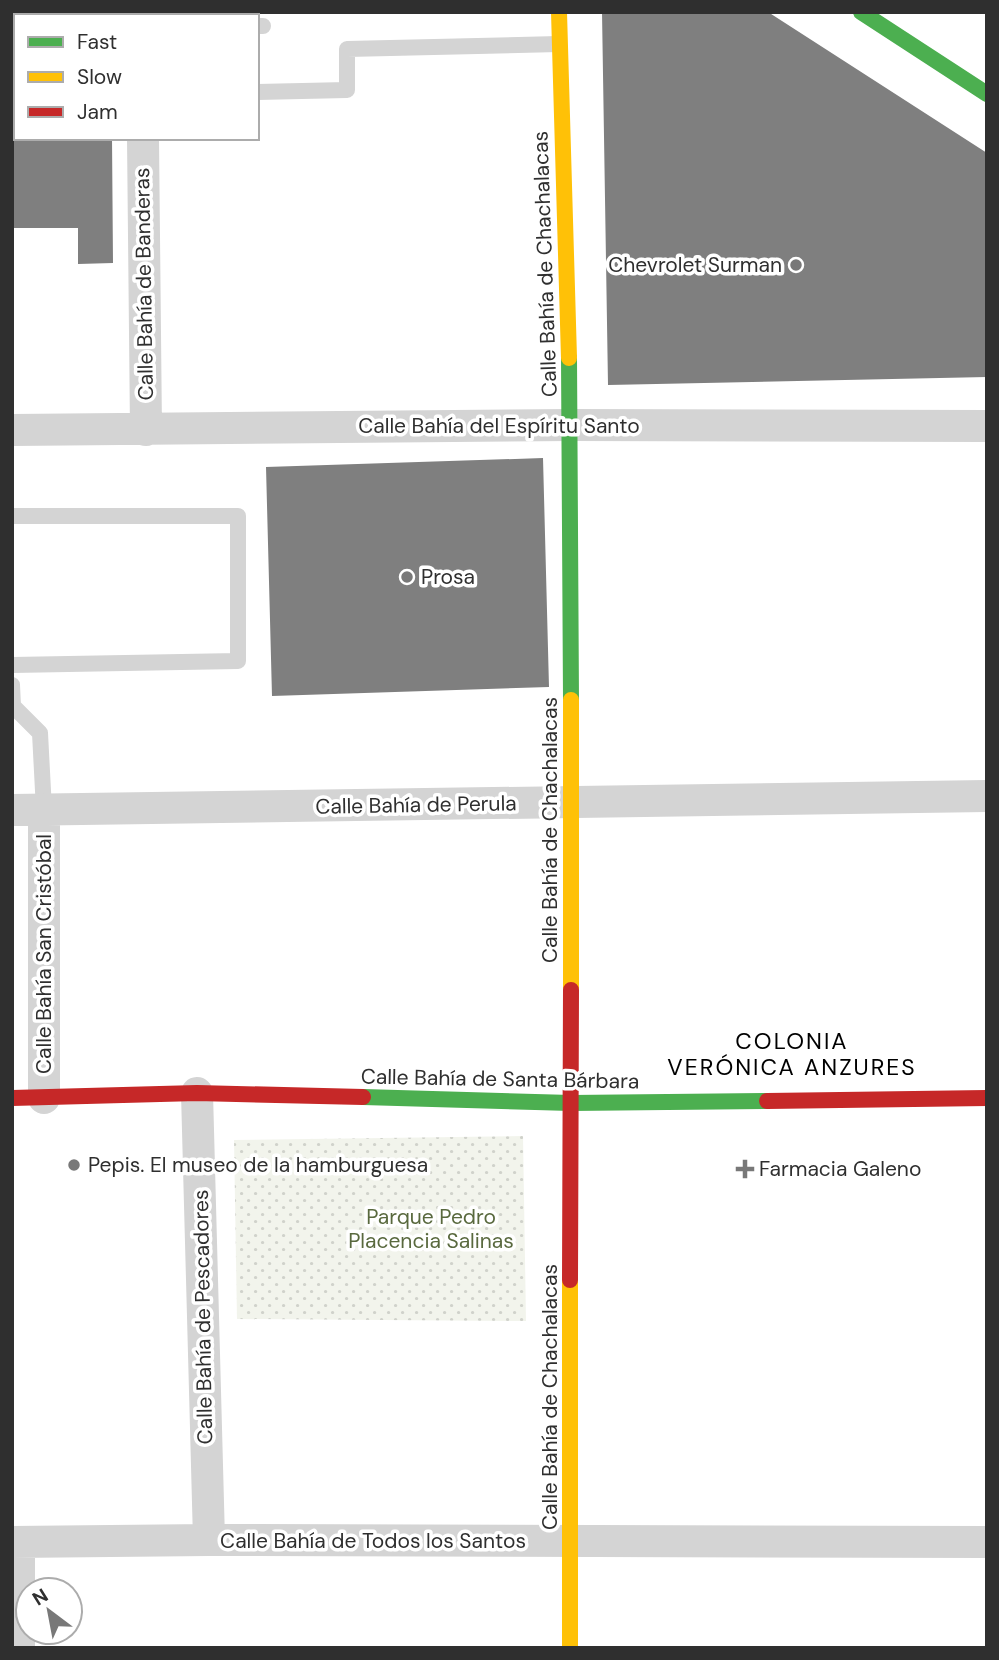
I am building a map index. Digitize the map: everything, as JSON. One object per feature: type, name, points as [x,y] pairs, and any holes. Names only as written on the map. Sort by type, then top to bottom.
[{"type":"street","name":"Calle Bahía de Chachalacas","points":[[559,12],[571,425],[570,1648]]},
{"type":"street","points":[[862,12],[987,94]]},
{"type":"street","name":"Calle Bahía de Banderas","points":[[143,140],[146,430]]},
{"type":"street","name":"Calle Bahía del Espíritu Santo","points":[[12,430],[571,425],[987,425]]},
{"type":"street","name":"Calle Bahía de Perula","points":[[12,810],[987,796]]},
{"type":"street","name":"Calle Bahía San Cristóbal","points":[[44,810],[44,1098]]},
{"type":"street","name":"Calle Bahía de Santa Bárbara","points":[[12,1098],[197,1093],[571,1103],[987,1098]]},
{"type":"street","name":"Calle Bahía de Pescadores","points":[[197,1093],[209,1540]]},
{"type":"street","points":[[16,1542],[19,1648]]},
{"type":"street","name":"Calle Bahía de Todos los Santos","points":[[16,1542],[987,1542]]},
{"type":"lane","points":[[259,92],[347,90],[347,49],[559,44]]},
{"type":"lane","points":[[12,516],[238,516],[239,577],[239,661],[12,665]]},
{"type":"lane","points":[[12,685],[13,706],[40,733],[44,810]]},
{"type":"green space","name":"Parque Pedro Placencia Salinas","points":[[523,1136],[526,1321],[237,1319],[234,1140]]},
{"type":"building","name":"Chevrolet Surman","points":[[602,12],[768,12],[987,153],[987,377],[608,385]]},
{"type":"building","points":[[12,127],[14,140],[112,140],[113,263],[78,264],[78,228],[12,228]]},
{"type":"building","name":"Prosa","points":[[543,458],[549,687],[272,696],[266,467]]},
{"type":"traffic: fast","points":[[861,12],[987,94]]},
{"type":"traffic: fast","points":[[569,358],[571,700]]},
{"type":"traffic: fast","points":[[363,1097],[571,1103],[767,1101]]},
{"type":"traffic: slow","points":[[559,12],[569,358]]},
{"type":"traffic: slow","points":[[571,700],[571,990]]},
{"type":"traffic: slow","points":[[570,1280],[570,1648]]},
{"type":"traffic: jam","points":[[570,1280],[571,990]]},
{"type":"traffic: jam","points":[[12,1098],[197,1093],[363,1097]]},
{"type":"traffic: jam","points":[[767,1101],[987,1098]]},
{"type":"place","name":"Chevrolet Surman","points":[[796,265]]},
{"type":"place","name":"Prosa","points":[[407,577]]},
{"type":"place","name":"Pepis. El museo de la hamburguesa","points":[[74,1165]]},
{"type":"place","name":"Farmacia Galeno","points":[[745,1169]]},
{"type":"district","name":"COLONIA VERÓNICA ANZURES","points":[[792,1054]]}]
